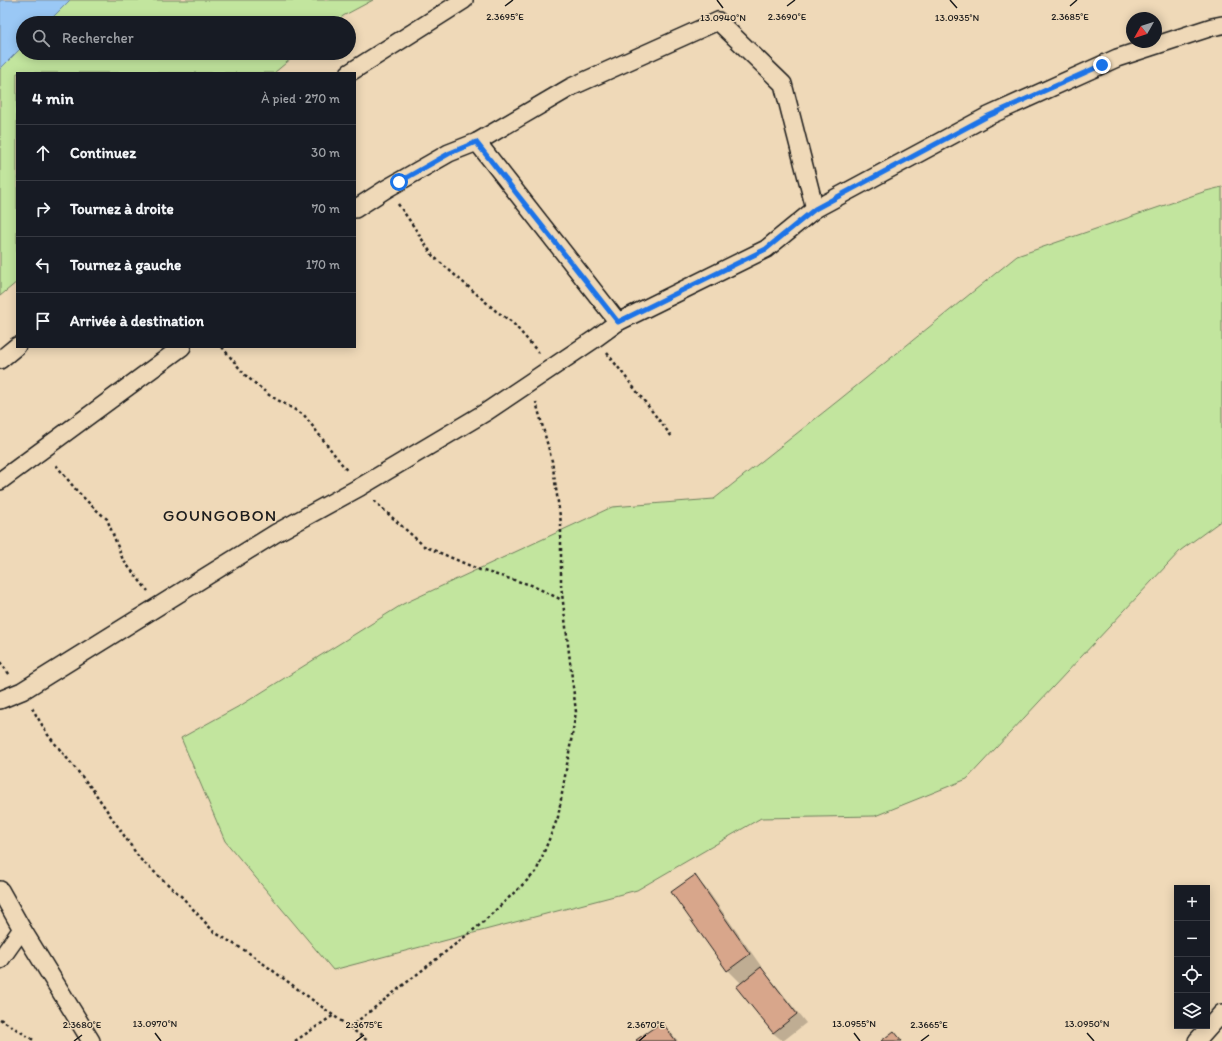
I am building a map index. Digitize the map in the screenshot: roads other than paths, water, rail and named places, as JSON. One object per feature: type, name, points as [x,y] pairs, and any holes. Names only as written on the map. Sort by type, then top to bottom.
[{"type":"street","points":[[352,72],[464,0]]},
{"type":"street","points":[[356,208],[386,189],[450,153],[476,142],[571,87],[718,21],[783,84],[815,209]]},
{"type":"street","points":[[0,700],[22,691],[276,533],[360,486],[486,412],[618,322],[766,249],[815,209],[986,117],[1117,58],[1222,25]]},
{"type":"street","points":[[476,142],[618,322]]},
{"type":"street","points":[[0,360],[16,347]]},
{"type":"street","points":[[0,481],[181,348]]},
{"type":"street","points":[[0,890],[22,929],[91,1041]]},
{"type":"street","points":[[0,960],[22,929]]},
{"type":"street","points":[[1197,1041],[1222,1013]]},
{"type":"water","points":[[0,0],[70,0],[54,16],[16,16],[16,53],[0,69]]},
{"type":"district","name":"GOUNGOBON","points":[[220,515]]}]
